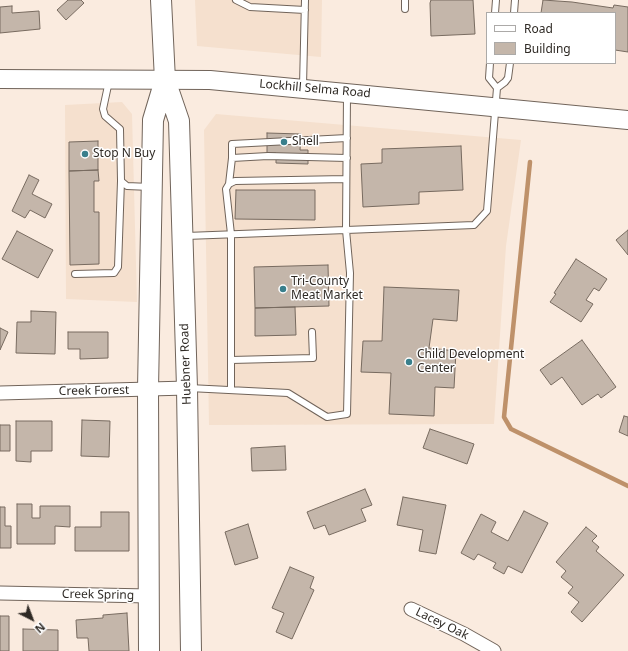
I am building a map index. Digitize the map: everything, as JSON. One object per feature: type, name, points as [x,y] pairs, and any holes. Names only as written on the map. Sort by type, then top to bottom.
[{"type":"main road","name":"Huebner Road","points":[[161,0],[165,80],[179,121],[187,388],[191,651]]},
{"type":"main road","name":"Lockhill Selma Road","points":[[0,79],[210,80],[628,120]]},
{"type":"main road","name":"Huebner Road","points":[[149,651],[148,390],[151,188],[153,120],[165,80]]},
{"type":"street","name":"Creek Forest","points":[[0,393],[187,388]]},
{"type":"street","name":"Creek Spring","points":[[0,593],[149,596]]},
{"type":"street","name":"Lacey Oak","points":[[411,609],[464,634],[494,651]]},
{"type":"lane","points":[[236,0],[250,7],[305,10]]},
{"type":"lane","points":[[303,88],[305,0]]},
{"type":"lane","points":[[405,0],[405,9]]},
{"type":"lane","points":[[495,12],[496,0]]},
{"type":"lane","points":[[514,12],[515,0]]},
{"type":"lane","points":[[182,236],[474,225],[487,211],[497,88],[489,78],[490,64]]},
{"type":"lane","points":[[497,88],[508,78],[510,64]]},
{"type":"lane","points":[[75,274],[114,273],[118,267],[121,181],[120,129],[105,116],[102,109],[109,80]]},
{"type":"lane","points":[[187,388],[288,393],[327,417],[347,414],[350,273],[346,230],[347,92]]},
{"type":"lane","points":[[231,390],[231,234],[226,189],[229,184],[232,144],[347,138]]},
{"type":"lane","points":[[232,158],[268,156],[347,158]]},
{"type":"lane","points":[[229,184],[235,181],[346,179]]},
{"type":"lane","points":[[121,181],[127,186],[151,188]]},
{"type":"lane","points":[[231,360],[313,358],[312,332]]},
{"type":"shaded area","points":[[195,0],[322,0],[321,57],[197,46]]},
{"type":"shaded area","points":[[122,102],[132,114],[137,302],[66,299],[65,105]]},
{"type":"shaded area","points":[[216,114],[521,140],[506,246],[494,424],[209,425],[204,130]]},
{"type":"building","points":[[68,0],[81,0],[84,3],[66,20],[57,10]]},
{"type":"building","points":[[431,0],[473,0],[475,34],[431,36]]},
{"type":"building","points":[[543,0],[572,2],[613,8],[614,5],[628,7],[628,52],[616,50],[616,12],[541,12]]},
{"type":"building","points":[[12,6],[12,13],[39,11],[40,29],[0,33],[0,7]]},
{"type":"building","name":"Shell","points":[[267,133],[301,134],[300,150],[308,150],[308,164],[276,163],[276,153],[267,153]]},
{"type":"building","points":[[98,141],[98,170],[69,171],[69,142]]},
{"type":"building","points":[[461,146],[463,190],[419,192],[419,204],[363,207],[361,164],[382,163],[382,149]]},
{"type":"building","points":[[98,170],[99,181],[94,181],[94,212],[99,212],[99,264],[70,265],[69,171]]},
{"type":"building","points":[[29,175],[39,180],[32,194],[52,204],[45,218],[30,210],[25,218],[12,211]]},
{"type":"building","points":[[236,190],[315,190],[315,220],[235,219]]},
{"type":"building","points":[[628,230],[628,255],[616,240]]},
{"type":"building","points":[[17,231],[53,250],[38,278],[2,259]]},
{"type":"building","points":[[576,259],[607,279],[599,291],[594,288],[586,300],[593,304],[581,322],[550,302],[556,294],[554,293]]},
{"type":"building","points":[[328,265],[329,306],[255,308],[254,267]]},
{"type":"building","name":"Child Development Center","points":[[384,287],[459,290],[457,321],[433,319],[429,348],[456,351],[454,388],[435,387],[434,416],[389,414],[391,373],[361,372],[363,341],[382,341]]},
{"type":"building","points":[[295,307],[296,335],[255,336],[255,308]]},
{"type":"building","points":[[31,311],[56,312],[55,354],[16,353],[17,322],[31,322]]},
{"type":"building","points":[[0,328],[8,332],[0,350]]},
{"type":"building","points":[[68,332],[108,332],[108,358],[80,359],[80,349],[68,349]]},
{"type":"building","points":[[582,340],[616,387],[601,398],[598,394],[582,405],[562,377],[551,385],[540,370]]},
{"type":"building","points":[[624,416],[628,417],[628,436],[619,432]]},
{"type":"building","points":[[82,420],[110,421],[109,457],[81,456]]},
{"type":"building","points":[[16,421],[52,421],[52,451],[31,451],[31,462],[16,461]]},
{"type":"building","points":[[0,425],[10,425],[10,451],[0,451]]},
{"type":"building","points":[[430,429],[474,444],[467,464],[423,448]]},
{"type":"building","points":[[285,446],[286,470],[252,471],[251,448]]},
{"type":"building","points":[[365,489],[372,505],[361,509],[366,521],[329,535],[325,525],[314,529],[307,512]]},
{"type":"building","points":[[403,497],[446,505],[436,554],[419,551],[423,530],[397,525]]},
{"type":"building","points":[[17,504],[32,504],[32,518],[40,518],[40,506],[70,506],[70,527],[55,526],[55,544],[17,544]]},
{"type":"building","points":[[0,507],[5,507],[5,526],[11,526],[11,548],[0,548]]},
{"type":"building","points":[[524,511],[548,523],[522,573],[508,566],[504,574],[493,568],[496,563],[478,554],[474,560],[461,553],[481,514],[496,522],[491,532],[508,541]]},
{"type":"building","points":[[101,512],[129,512],[129,551],[75,551],[75,527],[101,527]]},
{"type":"building","points":[[248,524],[258,558],[235,565],[225,532]]},
{"type":"building","points":[[586,527],[597,536],[592,541],[599,547],[596,551],[624,575],[582,622],[571,612],[579,602],[568,593],[573,587],[561,577],[566,571],[556,562]]},
{"type":"building","points":[[290,567],[314,577],[310,588],[314,590],[292,639],[276,632],[284,613],[272,608]]},
{"type":"building","points":[[127,613],[129,651],[89,651],[88,638],[77,638],[76,620],[103,618],[103,615]]},
{"type":"building","points":[[0,616],[9,616],[9,651],[0,651]]},
{"type":"building","points":[[23,629],[58,630],[58,651],[23,651]]},
{"type":"waterway","points":[[530,162],[504,417],[511,429],[628,486]]},
{"type":"place","name":"Shell","points":[[284,142]]},
{"type":"place","name":"Stop N Buy","points":[[85,154]]},
{"type":"place","name":"Tri-County Meat Market","points":[[283,289]]},
{"type":"place","name":"Child Development Center","points":[[409,362]]}]
